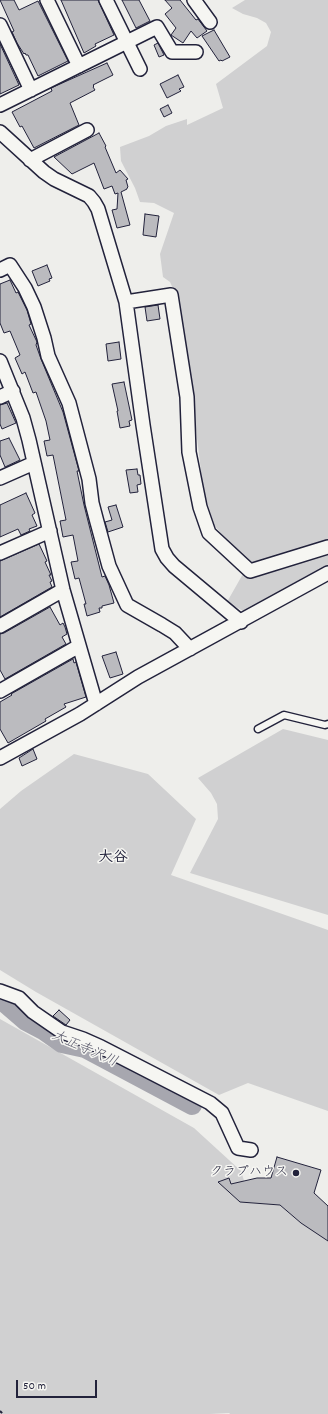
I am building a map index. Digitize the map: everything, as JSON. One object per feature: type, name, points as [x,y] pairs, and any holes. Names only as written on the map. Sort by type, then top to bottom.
[{"type":"street","points":[[47,0],[79,66]]},
{"type":"street","points":[[106,0],[140,69]]},
{"type":"street","points":[[194,0],[210,22]]},
{"type":"street","points":[[0,25],[31,90]]},
{"type":"street","points":[[0,105],[157,26],[172,52],[196,52]]},
{"type":"street","points":[[30,160],[87,130]]},
{"type":"street","points":[[0,132],[30,160],[54,179],[89,196],[98,208],[126,302],[142,425],[162,549],[174,566],[241,622]]},
{"type":"street","points":[[0,270],[10,265],[25,288],[34,306],[48,356],[69,403],[89,479],[92,503],[109,566],[127,605],[168,629],[190,649]]},
{"type":"street","points":[[126,302],[171,295],[187,397],[189,452],[200,507],[209,533],[250,570],[328,547]]},
{"type":"street","points":[[0,361],[23,418],[63,590],[96,704]]},
{"type":"street","points":[[0,397],[12,391]]},
{"type":"street","points":[[0,478],[34,463]]},
{"type":"street","points":[[0,553],[50,531]]},
{"type":"street","points":[[0,758],[96,704],[118,689],[328,573]]},
{"type":"street","points":[[0,626],[63,590]]},
{"type":"street","points":[[0,691],[79,646]]},
{"type":"street","points":[[0,991],[19,998],[33,1012],[62,1032],[101,1047],[210,1103],[222,1113],[238,1148],[251,1150]]},
{"type":"lane","points":[[258,729],[284,715],[325,725],[328,724]]},
{"type":"path","points":[[0,1411],[3,1414]]},
{"type":"shaded area","points":[[245,0],[328,0],[328,567],[306,576],[245,612],[227,602],[248,565],[214,525],[203,488],[192,396],[176,295],[170,282],[163,277],[160,254],[174,213],[154,203],[140,202],[135,188],[121,161],[120,147],[149,136],[166,126],[187,119],[187,125],[223,108],[216,84],[267,46],[271,32],[266,23],[232,8]]},
{"type":"shaded area","points":[[283,729],[328,740],[328,915],[190,873],[218,819],[217,804],[211,793],[198,778]]},
{"type":"shaded area","points":[[74,754],[148,774],[196,819],[171,875],[328,930],[328,1111],[248,1083],[219,1095],[36,992],[0,970],[0,809],[21,791]]},
{"type":"shaded area","points":[[0,1019],[194,1128],[241,1171],[251,1203],[280,1205],[301,1223],[328,1240],[328,1414],[0,1414]]},
{"type":"building","points":[[0,0],[14,0],[19,10],[38,1],[68,61],[38,76],[28,55],[25,53],[24,54],[17,43],[12,32],[14,31]]},
{"type":"building","points":[[61,0],[98,0],[114,35],[95,44],[96,46],[84,53]]},
{"type":"building","points":[[122,0],[139,0],[150,21],[136,28]]},
{"type":"building","points":[[165,0],[180,0],[207,31],[197,38],[191,31],[183,43],[171,35],[176,28],[165,14],[172,8]]},
{"type":"building","points":[[214,30],[230,57],[222,61],[219,61],[202,36]]},
{"type":"building","points":[[158,43],[164,55],[159,57],[154,45]]},
{"type":"building","points":[[0,44],[19,85],[0,94]]},
{"type":"building","points":[[107,63],[113,75],[93,85],[95,90],[70,103],[79,125],[34,148],[22,126],[20,127],[12,112],[52,91],[51,88]]},
{"type":"building","points":[[178,75],[184,87],[179,89],[181,91],[167,98],[160,84]]},
{"type":"building","points":[[168,105],[172,113],[164,117],[160,109]]},
{"type":"building","points":[[99,133],[106,146],[105,147],[116,173],[120,170],[128,179],[126,180],[128,187],[127,189],[121,192],[130,225],[117,228],[112,210],[117,209],[118,193],[115,194],[112,186],[104,189],[94,163],[72,174],[54,157]]},
{"type":"building","points":[[145,214],[159,216],[156,237],[143,235]]},
{"type":"building","points":[[47,265],[52,278],[49,279],[50,281],[38,286],[32,271]]},
{"type":"building","points":[[10,280],[27,310],[31,324],[29,325],[37,342],[36,345],[63,412],[79,471],[77,471],[84,505],[102,577],[105,576],[114,603],[102,606],[102,608],[99,608],[100,612],[87,616],[84,604],[86,604],[79,578],[75,579],[71,562],[78,561],[73,535],[63,537],[60,521],[66,520],[53,455],[47,456],[44,441],[50,440],[46,421],[36,392],[33,393],[25,372],[22,374],[15,358],[20,355],[10,331],[4,333],[0,323],[0,284]]},
{"type":"building","points":[[158,305],[160,319],[147,321],[145,307]]},
{"type":"building","points":[[119,342],[121,359],[108,361],[106,344]]},
{"type":"building","points":[[124,382],[132,420],[129,421],[130,426],[120,428],[112,384]]},
{"type":"building","points":[[7,403],[16,423],[2,429],[0,424],[0,405]]},
{"type":"building","points":[[9,438],[20,460],[5,467],[0,455],[0,441]]},
{"type":"building","points":[[137,469],[138,475],[140,475],[141,484],[137,485],[138,492],[130,493],[126,470]]},
{"type":"building","points":[[26,493],[35,513],[32,515],[37,526],[29,529],[30,531],[21,535],[18,529],[0,537],[0,505]]},
{"type":"building","points":[[116,505],[123,527],[108,532],[105,522],[112,520],[108,507]]},
{"type":"building","points":[[39,544],[47,561],[45,562],[51,575],[49,575],[52,581],[50,582],[52,587],[0,617],[0,561]]},
{"type":"building","points":[[50,607],[60,625],[63,623],[65,627],[67,634],[62,637],[66,644],[5,679],[0,670],[0,634]]},
{"type":"building","points":[[116,652],[123,674],[110,678],[102,656]]},
{"type":"building","points":[[73,659],[74,663],[76,662],[86,697],[64,704],[66,707],[45,719],[46,721],[8,743],[0,729],[0,702],[12,695],[11,694]]},
{"type":"building","points":[[33,749],[37,759],[22,766],[19,758]]},
{"type":"building","points":[[59,1010],[70,1020],[66,1025],[53,1016]]},
{"type":"building","points":[[277,1157],[321,1170],[314,1193],[328,1206],[328,1241],[301,1223],[280,1205],[240,1202],[218,1182],[229,1178],[231,1184],[257,1178],[271,1178]]},
{"type":"waterway","name":"大正寺沢川","points":[[0,1001],[4,1002],[26,1021],[45,1031],[62,1043],[85,1048],[192,1105]]},
{"type":"place","name":"クラブハウス","points":[[296,1173]]},
{"type":"district","name":"大谷","points":[[113,859]]}]
